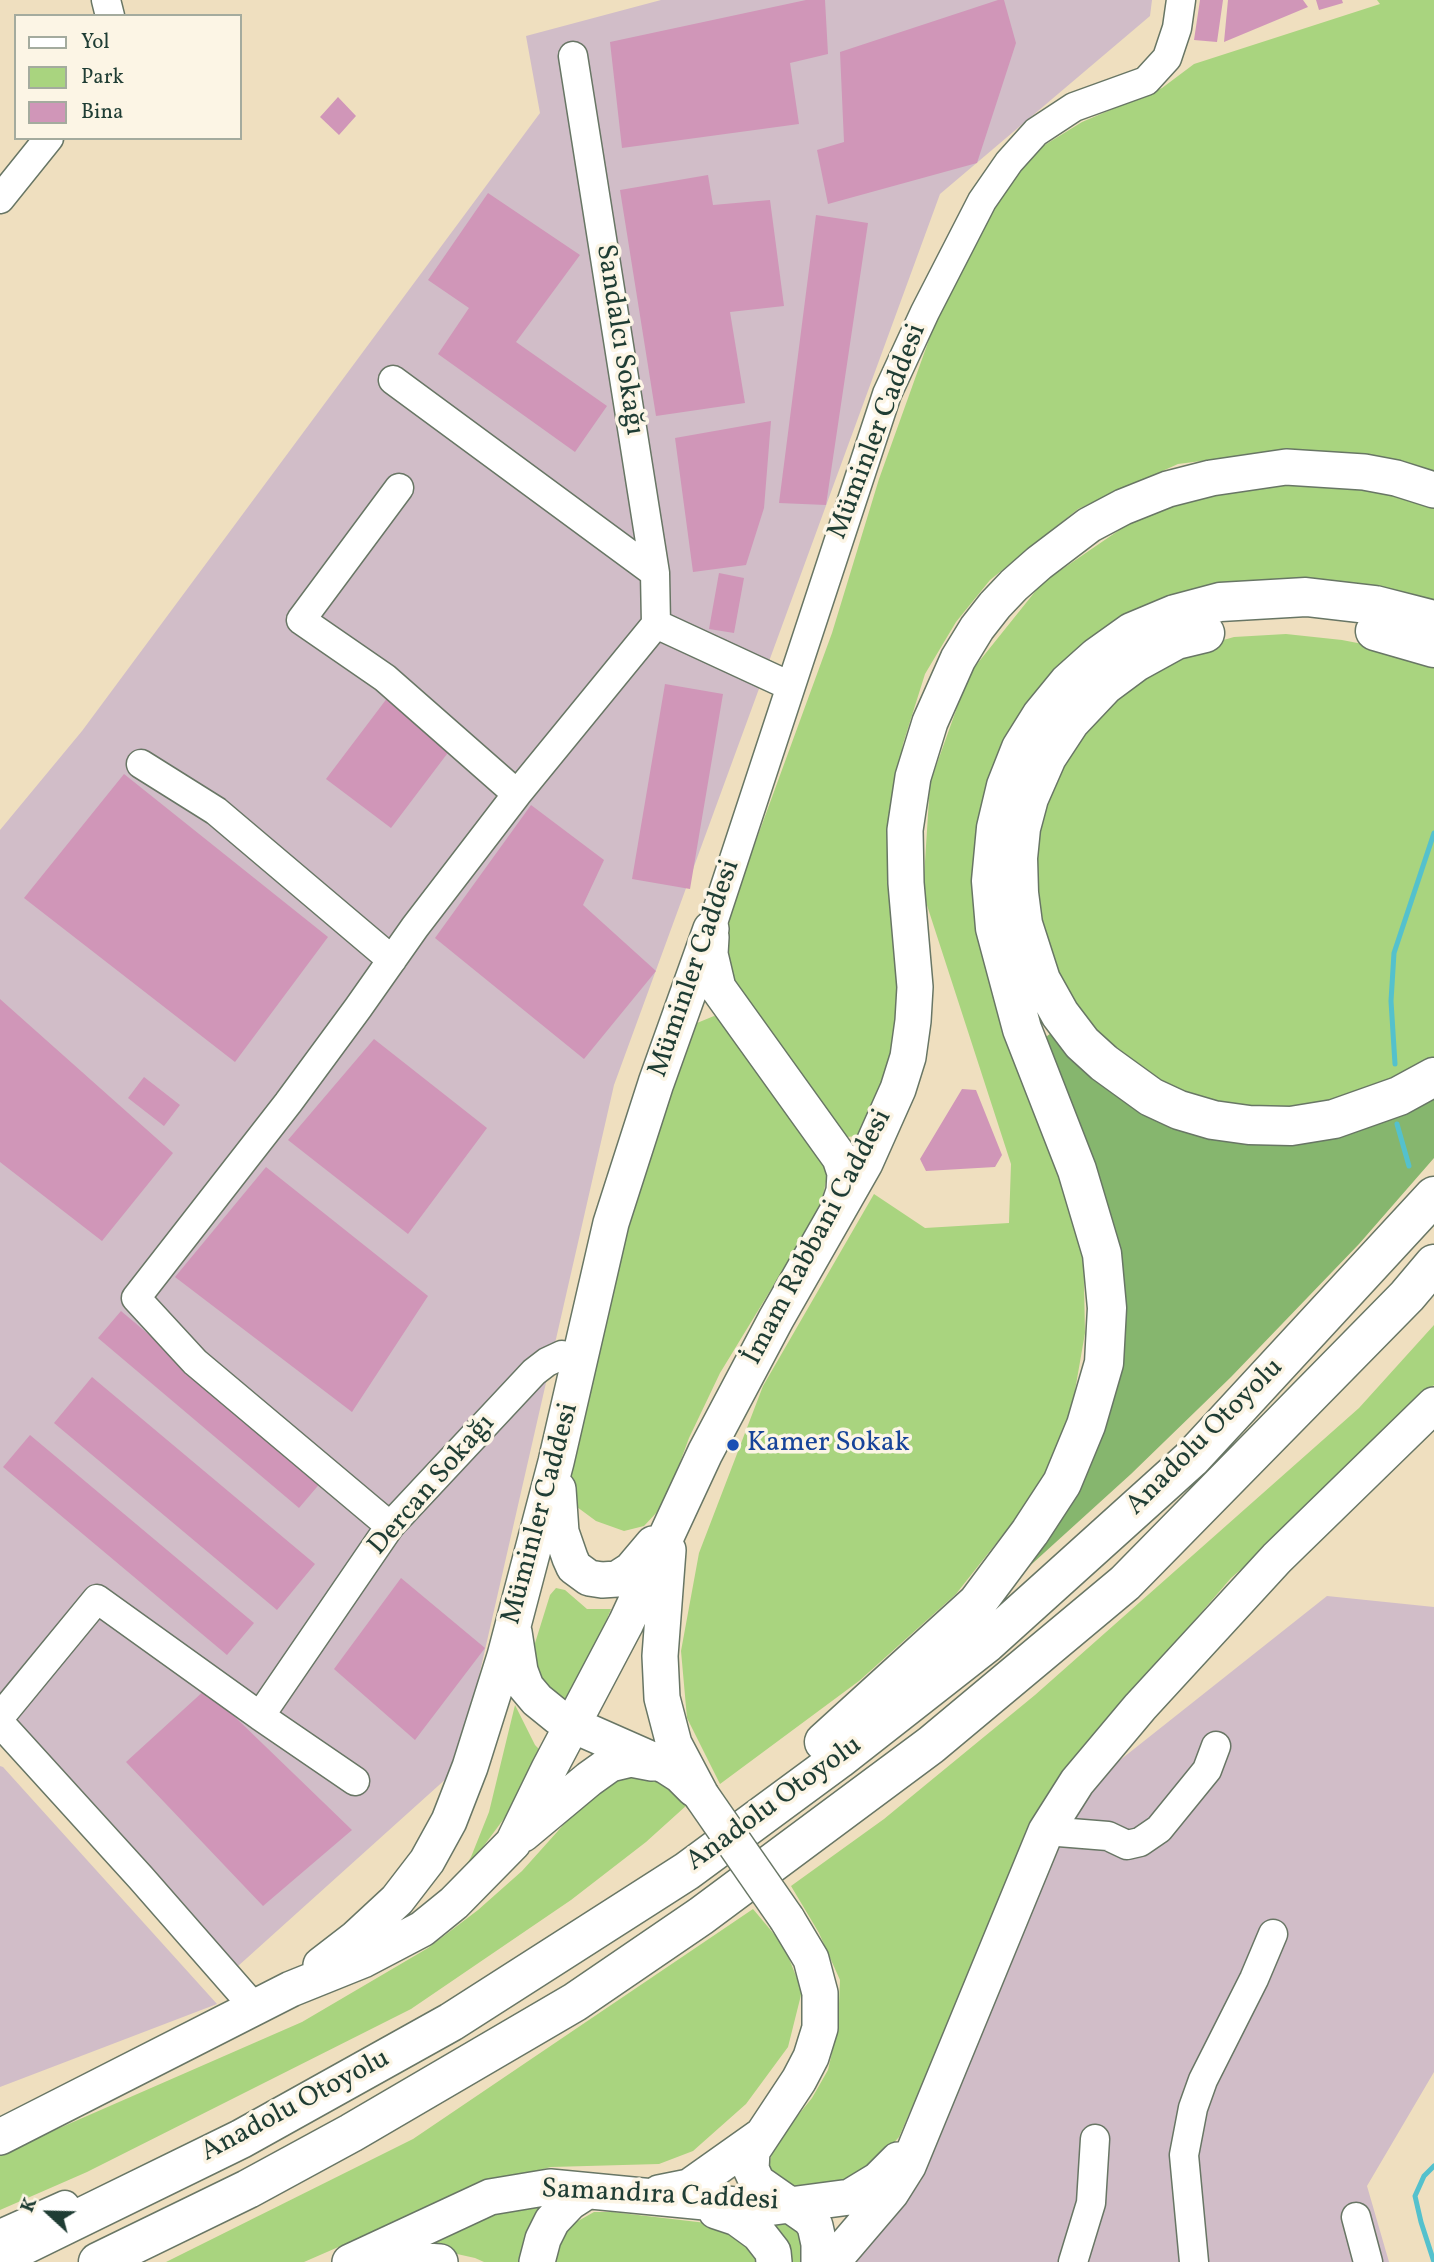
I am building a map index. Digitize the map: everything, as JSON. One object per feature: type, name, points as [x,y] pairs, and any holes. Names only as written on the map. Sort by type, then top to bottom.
[{"type":"highway","points":[[687,1871],[818,1747],[977,1603],[1030,1532],[1062,1483],[1086,1424],[1104,1363],[1107,1307],[1102,1254],[1077,1170],[1022,1029],[995,928],[991,881],[996,828],[1006,786],[1021,748],[1041,716],[1068,683],[1097,657],[1132,632],[1175,614],[1220,602],[1306,597],[1375,605],[1434,620]]},
{"type":"highway","points":[[1434,648],[1389,634],[1341,624],[1290,622],[1230,627],[1176,640],[1136,662],[1105,685],[1070,722],[1047,757],[1029,798],[1021,828],[1018,858],[1023,924],[1041,980],[1060,1014],[1082,1044],[1151,1097],[1179,1110],[1213,1120],[1249,1125],[1291,1126],[1334,1119],[1399,1096],[1434,1077]]},
{"type":"highway","name":"Anadolu Otoyolu","points":[[0,2257],[241,2138],[451,2022],[687,1871],[839,1759],[987,1643],[1191,1459],[1434,1196]]},
{"type":"highway","name":"Anadolu Otoyolu","points":[[98,2262],[248,2189],[351,2133],[575,2002],[701,1916],[931,1745],[1125,1583],[1407,1296],[1434,1264]]},
{"type":"highway","points":[[1125,1583],[1376,1364],[1434,1302]]},
{"type":"main road","name":"İmam Rabbani Caddesi","points":[[291,1989],[363,1960],[422,1928],[454,1903],[513,1843],[626,1623],[672,1519],[746,1373],[873,1149],[908,1057],[913,1021],[915,987],[906,883],[905,830],[913,777],[930,722],[953,671],[977,628],[995,605],[1039,563],[1089,525],[1123,507],[1168,489],[1211,478],[1286,467],[1364,472],[1396,478],[1434,491]]},
{"type":"main road","points":[[711,929],[712,970],[719,988],[840,1158],[845,1173],[844,1191],[835,1220]]},
{"type":"main road","name":"Müminler Caddesi","points":[[291,1989],[356,1938],[397,1900],[427,1861],[449,1821],[470,1767],[505,1657],[582,1358],[611,1223],[675,1027],[711,929]]},
{"type":"main road","points":[[675,1027],[689,1006],[701,999],[722,1001],[731,1007]]},
{"type":"main road","points":[[828,1142],[844,1150],[858,1151],[869,1145],[885,1121]]},
{"type":"main road","points":[[832,2262],[891,2193],[908,2166],[1046,1830],[1077,1782],[1140,1707],[1277,1558],[1434,1405]]},
{"type":"main road","points":[[1277,1558],[1434,1421]]},
{"type":"main road","points":[[556,1462],[561,1532],[574,1567],[589,1578],[617,1578],[631,1570],[672,1519]]},
{"type":"main road","points":[[672,1519],[666,1563],[660,1656],[662,1698],[674,1744],[701,1795],[787,1919],[811,1959],[820,1993],[820,2028],[811,2057],[752,2151],[751,2169],[757,2182],[810,2219],[815,2226],[819,2244],[819,2262]]},
{"type":"main road","points":[[513,1626],[520,1671],[526,1686],[537,1700],[573,1725],[666,1766],[701,1795]]},
{"type":"main road","points":[[513,1843],[610,1764],[631,1759],[666,1766]]},
{"type":"main road","points":[[0,2137],[291,1989]]},
{"type":"main road","name":"Samandıra Caddesi","points":[[350,2262],[490,2197],[550,2187],[767,2208],[850,2197],[878,2180],[898,2160],[936,2098]]},
{"type":"main road","points":[[645,2196],[689,2187],[761,2136]]},
{"type":"main road","points":[[537,2262],[543,2239],[552,2221],[570,2202],[587,2190]]},
{"type":"main road","points":[[697,2202],[737,2218],[760,2234],[773,2252],[774,2262]]},
{"type":"main road","points":[[398,2262],[440,2262]]},
{"type":"street","name":"Müminler Caddesi","points":[[711,929],[887,394],[925,312],[982,201],[1009,162],[1036,132],[1074,107],[1146,81],[1167,58],[1177,28],[1181,0]]},
{"type":"street","name":"Sandalcı Sokağı","points":[[573,56],[655,573],[656,624]]},
{"type":"street","points":[[0,199],[47,140]]},
{"type":"street","points":[[393,380],[655,573]]},
{"type":"street","points":[[399,488],[300,620],[385,678],[517,794]]},
{"type":"street","points":[[390,1526],[195,1362],[136,1298],[288,1103],[415,927],[517,794],[656,624],[790,686]]},
{"type":"street","points":[[141,764],[216,811],[392,960]]},
{"type":"street","name":"Dercan Sokağı","points":[[260,1716],[390,1526],[534,1372],[562,1355],[582,1358]]},
{"type":"street","points":[[0,1717],[97,1599],[355,1781]]},
{"type":"street","points":[[0,1723],[254,2007]]},
{"type":"street","points":[[1046,1830],[1108,1836],[1127,1845],[1140,1842],[1158,1829],[1207,1770],[1216,1746]]},
{"type":"street","points":[[1194,2262],[1184,2155],[1190,2120],[1203,2080],[1254,1979],[1273,1934]]},
{"type":"street","points":[[0,2234],[73,2202],[241,2138]]},
{"type":"street","points":[[1073,2262],[1091,2203],[1095,2139]]},
{"type":"street","points":[[123,2262],[248,2189]]},
{"type":"street","points":[[1356,2217],[1368,2262]]},
{"type":"shaded area","points":[[661,0],[1152,0],[1150,16],[940,194],[614,1085],[458,1768],[217,1985],[0,1729],[0,830],[82,731],[540,113],[526,36]]},
{"type":"shaded area","points":[[1327,1596],[1434,1607],[1434,2072],[1367,2186],[1389,2262],[855,2262],[921,2181],[1022,1914],[1081,1791]]},
{"type":"shaded area","points":[[0,1766],[3,1767],[217,2004],[0,2087]]},
{"type":"green space","points":[[1377,0],[1434,0],[1434,473],[1233,457],[1178,464],[1078,509],[990,580],[956,622],[925,674],[903,744],[889,843],[897,948],[895,1048],[862,1136],[844,1137],[741,998],[715,953],[832,633],[879,479],[954,270],[1001,194],[1035,151],[1082,122],[1162,88],[1194,64],[1380,4]]},
{"type":"green space","points":[[1286,482],[1375,490],[1434,506],[1434,609],[1249,585],[985,800],[1083,1234],[1085,1333],[1069,1425],[1035,1494],[956,1594],[859,1681],[720,1784],[687,1718],[681,1651],[699,1553],[763,1386],[874,1194],[925,1228],[1009,1223],[1011,1164],[923,893],[930,783],[969,674],[1042,583],[1131,522],[1197,498]]},
{"type":"green space","points":[[1286,634],[1342,640],[1434,661],[1434,1065],[1385,1091],[1285,1113],[1188,1100],[1116,1058],[1060,992],[1029,872],[1045,787],[1091,714],[1185,651],[1234,637]]},
{"type":"green space","points":[[714,1016],[733,1023],[818,1148],[827,1177],[820,1209],[720,1373],[689,1438],[668,1495],[644,1526],[624,1531],[596,1521],[577,1507],[569,1482],[621,1229],[684,1039],[697,1023]]},
{"type":"green space","points":[[1057,1029],[1180,1122],[1434,1090],[1434,1158],[1359,1244],[1231,1377],[1131,1474],[1001,1592],[1117,1361],[1040,1041]]},
{"type":"green space","points":[[1434,1325],[1434,1385],[1301,1511],[1303,1516],[1231,1578],[1137,1687],[963,1991],[899,2137],[864,2176],[800,2191],[771,2176],[769,2166],[772,2153],[782,2135],[812,2098],[828,2070],[838,2027],[840,1980],[819,1933],[791,1886],[884,1819],[1035,1695],[1359,1408]]},
{"type":"green space","points":[[556,1588],[565,1590],[587,1609],[611,1609],[568,1714],[542,1697],[531,1656],[550,1595]]},
{"type":"green space","points":[[515,1705],[535,1745],[541,1751],[520,1797],[451,1890],[471,1857],[489,1812]]},
{"type":"green space","points":[[643,1773],[681,1795],[687,1805],[646,1842],[571,1900],[411,2009],[87,2172],[0,2210],[0,2154],[302,2022],[428,1948],[478,1910],[522,1871],[601,1783]]},
{"type":"green space","points":[[753,1909],[784,1946],[802,1991],[788,2047],[746,2104],[693,2151],[659,2164],[551,2167],[483,2184],[304,2262],[166,2262],[413,2139]]},
{"type":"green space","points":[[553,2197],[522,2262],[484,2262],[414,2241],[459,2221]]},
{"type":"green space","points":[[594,2212],[732,2226],[766,2262],[552,2262],[558,2241],[571,2225]]},
{"type":"green space","points":[[755,2219],[794,2222],[804,2234],[806,2262],[784,2262]]},
{"type":"building","points":[[806,0],[825,0],[828,54],[790,63],[799,124],[622,148],[610,42]]},
{"type":"building","points":[[1004,0],[1016,43],[977,163],[828,204],[817,150],[844,142],[840,52]]},
{"type":"building","points":[[1200,0],[1223,0],[1217,42],[1194,40]]},
{"type":"building","points":[[1228,0],[1303,0],[1308,7],[1224,42]]},
{"type":"building","points":[[1316,0],[1342,0],[1343,3],[1319,10]]},
{"type":"building","points":[[338,97],[356,116],[339,135],[320,117]]},
{"type":"building","points":[[708,175],[713,205],[770,200],[784,306],[730,312],[745,403],[656,416],[620,190]]},
{"type":"building","points":[[488,193],[580,255],[516,342],[607,406],[575,452],[438,354],[469,308],[428,280]]},
{"type":"building","points":[[816,215],[868,223],[826,505],[779,503]]},
{"type":"building","points":[[771,421],[764,508],[746,565],[693,572],[675,438]]},
{"type":"building","points":[[719,573],[744,578],[734,633],[709,629]]},
{"type":"building","points":[[665,684],[723,694],[690,889],[632,879]]},
{"type":"building","points":[[388,697],[453,746],[391,828],[326,779]]},
{"type":"building","points":[[124,774],[328,937],[235,1062],[24,898]]},
{"type":"building","points":[[531,805],[604,860],[583,905],[656,971],[584,1059],[435,938]]},
{"type":"building","points":[[0,999],[173,1153],[102,1241],[0,1162]]},
{"type":"building","points":[[374,1039],[487,1128],[408,1234],[288,1140]]},
{"type":"building","points":[[144,1077],[180,1105],[164,1126],[128,1098]]},
{"type":"building","points":[[962,1089],[976,1090],[1002,1155],[995,1167],[926,1171],[920,1159]]},
{"type":"building","points":[[266,1167],[428,1296],[352,1412],[175,1277]]},
{"type":"building","points":[[121,1311],[322,1481],[299,1508],[98,1338]]},
{"type":"building","points":[[92,1377],[315,1564],[277,1610],[54,1423]]},
{"type":"building","points":[[30,1435],[254,1623],[227,1655],[3,1467]]},
{"type":"building","points":[[401,1578],[485,1648],[415,1740],[334,1669]]},
{"type":"building","points":[[206,1689],[352,1830],[263,1906],[126,1762]]},
{"type":"waterway","points":[[1395,1064],[1391,1001],[1394,953],[1434,833]]},
{"type":"waterway","points":[[1397,1124],[1409,1166]]},
{"type":"waterway","points":[[1434,2166],[1424,2176],[1415,2196],[1434,2262]]},
{"type":"place","name":"Kamer Sokak","points":[[733,1445]]}]
